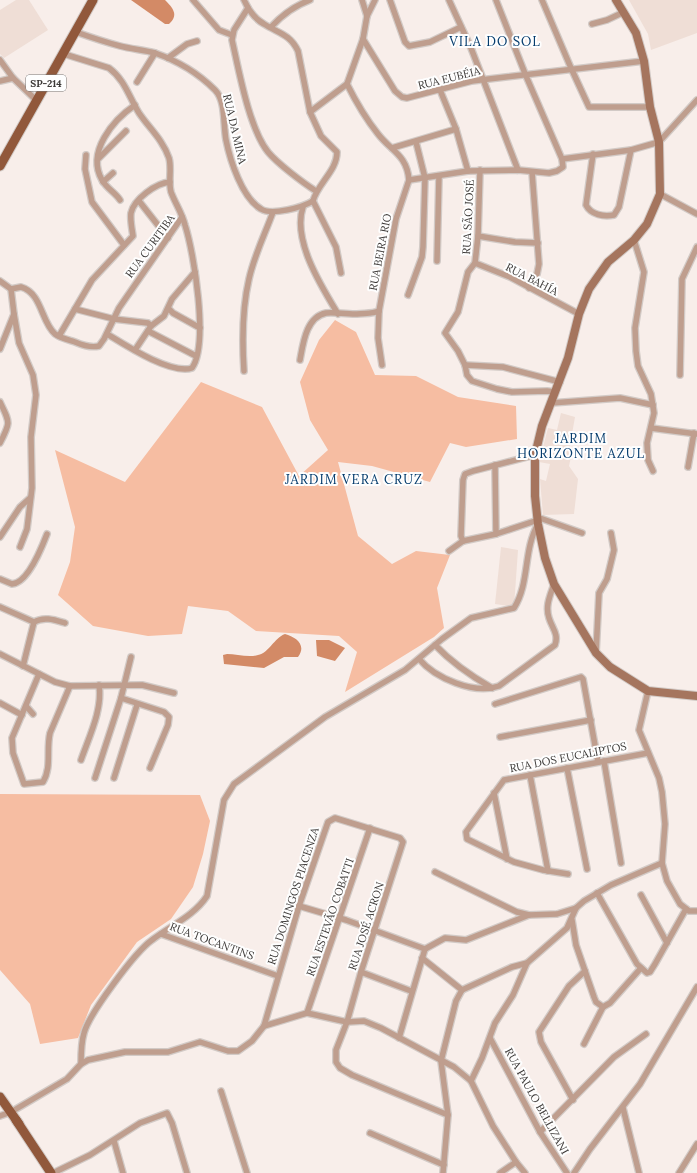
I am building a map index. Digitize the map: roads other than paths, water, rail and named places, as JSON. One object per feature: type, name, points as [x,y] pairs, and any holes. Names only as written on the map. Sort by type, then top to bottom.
[{"type":"main road","name":"SP-214","points":[[0,166],[93,0]]},
{"type":"main road","points":[[0,1097],[52,1173]]},
{"type":"street","points":[[193,0],[214,25],[232,36]]},
{"type":"street","points":[[244,0],[248,8],[262,23],[289,36],[298,51],[310,112],[321,136],[337,152],[333,167],[316,191],[314,201],[336,248],[341,273]]},
{"type":"street","points":[[294,0],[299,5]]},
{"type":"street","points":[[272,27],[282,15],[310,0]]},
{"type":"street","points":[[362,0],[367,16]]},
{"type":"street","points":[[310,112],[347,84],[363,39],[367,16],[375,0]]},
{"type":"street","points":[[390,0],[405,42],[409,46],[430,42],[461,27]]},
{"type":"street","points":[[449,0],[483,80],[518,170]]},
{"type":"street","points":[[347,84],[363,114],[378,135],[404,161],[409,180],[480,170],[518,170],[549,173],[561,170],[563,167],[562,158],[526,76],[496,0]]},
{"type":"street","points":[[542,0],[586,104],[592,108],[650,107]]},
{"type":"street","points":[[616,0],[636,33],[644,61],[650,107],[659,142],[660,194],[652,216],[634,240],[608,262],[596,276],[589,289],[579,314],[572,346],[551,403],[535,455],[535,496],[545,558],[554,584],[596,653],[610,667],[648,691],[697,696]]},
{"type":"street","points":[[248,8],[232,36],[237,63],[250,112],[260,138],[268,152],[280,164],[316,191]]},
{"type":"street","points":[[592,24],[607,20],[624,12]]},
{"type":"street","name":"RUA DA MINA","points":[[76,32],[114,44],[155,53],[168,58],[187,68],[216,91],[220,101],[230,161],[238,178],[255,204],[261,210],[273,212]]},
{"type":"street","name":"RUA EUBÉIA","points":[[363,39],[395,91],[402,97],[413,98],[462,83],[526,76],[571,68],[644,61]]},
{"type":"street","points":[[168,58],[187,44],[197,41]]},
{"type":"street","points":[[137,82],[155,53]]},
{"type":"street","points":[[64,54],[109,68],[124,83],[134,105],[155,131],[169,158],[170,182],[174,199],[182,217]]},
{"type":"street","points":[[0,60],[13,78],[36,100]]},
{"type":"street","points":[[0,80],[13,78]]},
{"type":"street","points":[[440,90],[456,129],[468,171]]},
{"type":"street","points":[[562,158],[631,150],[659,142],[697,100]]},
{"type":"street","points":[[120,200],[115,193],[102,182],[98,171],[98,160],[100,149],[110,128],[121,115],[134,105]]},
{"type":"street","points":[[392,148],[456,129]]},
{"type":"street","points":[[98,160],[126,131]]},
{"type":"street","points":[[408,295],[422,257],[424,247],[425,178],[416,142]]},
{"type":"street","points":[[593,154],[586,205],[588,210],[593,213],[609,216],[614,215],[619,207],[631,150]]},
{"type":"street","points":[[86,155],[85,169],[92,202],[124,245]]},
{"type":"street","name":"RUA SÃO JOSÉ","points":[[465,365],[458,351],[445,333],[458,312],[465,280],[468,272],[475,263],[478,236],[480,170]]},
{"type":"street","points":[[529,288],[539,268],[532,172]]},
{"type":"street","points":[[102,182],[113,173]]},
{"type":"street","points":[[437,261],[439,176]]},
{"type":"street","name":"RUA BEIRA RIO","points":[[382,365],[378,338],[379,311],[396,219],[409,180]]},
{"type":"street","points":[[59,336],[92,280],[133,236],[132,213],[139,201],[157,186],[170,182]]},
{"type":"street","points":[[660,194],[697,214]]},
{"type":"street","points":[[139,201],[168,238]]},
{"type":"street","points":[[244,371],[242,337],[247,288],[261,243],[273,212],[303,207],[314,201]]},
{"type":"street","points":[[303,207],[300,228],[301,237],[316,275],[338,314]]},
{"type":"street","name":"RUA CURITIBA","points":[[107,334],[128,294],[182,217]]},
{"type":"street","name":"RUA CURITIBA","points":[[182,217],[195,272],[200,308],[200,328],[196,356]]},
{"type":"street","points":[[478,236],[515,242],[538,243]]},
{"type":"street","points":[[634,240],[644,272],[635,328],[638,366],[651,394],[653,405],[654,413],[647,443],[647,452],[653,471]]},
{"type":"street","points":[[680,375],[682,279],[697,247]]},
{"type":"street","name":"RUA BAHÍA","points":[[475,263],[510,277],[579,314]]},
{"type":"street","points":[[135,350],[150,329],[162,318],[169,308],[172,299],[195,272]]},
{"type":"street","points":[[0,281],[11,289],[19,343],[29,363],[36,386],[36,400],[31,432],[33,481],[27,529],[20,547]]},
{"type":"street","points":[[11,289],[21,287],[30,292],[38,303],[52,330],[59,336],[77,343],[95,347],[102,343],[107,334],[156,362],[181,369],[192,368],[196,356],[150,329],[142,321],[114,319],[75,309]]},
{"type":"street","points":[[169,308],[173,313],[200,328]]},
{"type":"street","points":[[300,360],[303,342],[312,322],[326,313],[338,314],[379,311]]},
{"type":"street","points":[[0,349],[14,314]]},
{"type":"street","points":[[556,392],[512,392],[497,389],[472,381],[467,375],[465,365],[503,368],[560,382]]},
{"type":"street","points":[[551,403],[620,398],[653,405]]},
{"type":"street","points":[[0,402],[9,422],[8,428],[0,443]]},
{"type":"street","points":[[651,428],[696,433],[688,466]]},
{"type":"street","points":[[463,542],[461,536],[463,480],[465,474],[535,455]]},
{"type":"street","points":[[495,465],[496,534]]},
{"type":"street","points":[[0,537],[20,507],[30,498]]},
{"type":"street","points":[[81,1064],[84,1033],[91,1017],[144,946],[197,908],[207,896],[224,800],[234,784],[325,717],[405,670],[471,618],[514,608],[520,596],[529,544],[538,520]]},
{"type":"street","points":[[448,551],[463,542],[496,534],[538,520],[582,532]]},
{"type":"street","points":[[596,653],[599,593],[607,578],[614,550],[611,533]]},
{"type":"street","points":[[0,578],[12,584],[18,582],[37,560],[47,534]]},
{"type":"street","points":[[419,659],[438,676],[470,686],[493,688],[505,682],[555,645],[556,634],[550,619],[548,602],[554,584]]},
{"type":"street","points":[[0,607],[34,622],[49,619],[65,623]]},
{"type":"street","points":[[23,666],[34,622]]},
{"type":"street","points":[[435,645],[446,657],[464,671],[493,688]]},
{"type":"street","points":[[0,654],[55,682],[70,686],[148,685],[174,693]]},
{"type":"street","points":[[95,778],[121,698],[131,657]]},
{"type":"street","points":[[38,674],[12,738],[13,753],[24,784],[43,782],[48,770],[50,733],[70,686]]},
{"type":"street","points":[[496,704],[579,677],[583,679],[621,863]]},
{"type":"street","points":[[81,760],[98,706],[100,696],[99,685]]},
{"type":"street","points":[[648,691],[639,730],[659,778],[662,792],[664,824],[662,863],[667,881],[676,898],[686,909],[697,911]]},
{"type":"street","points":[[121,698],[164,712],[169,717],[168,725],[150,768]]},
{"type":"street","points":[[0,703],[22,715]]},
{"type":"street","points":[[114,778],[138,704]]},
{"type":"street","points":[[26,706],[32,714]]},
{"type":"street","points":[[500,737],[591,720]]},
{"type":"street","name":"RUA DOS EUCALIPTOS","points":[[568,874],[548,871],[507,859],[467,839],[465,836],[466,832],[504,780],[648,753]]},
{"type":"street","points":[[567,768],[587,869]]},
{"type":"street","points":[[530,775],[548,871]]},
{"type":"street","points":[[494,793],[507,859]]},
{"type":"street","name":"RUA DOMINGOS PIACENZA","points":[[264,1026],[299,906],[328,822],[335,818],[400,838]]},
{"type":"street","name":"RUA ESTEVÃO COBATTI","points":[[307,1013],[370,828]]},
{"type":"street","name":"RUA JOSÉ ACRON","points":[[400,838],[402,845],[361,972],[347,1022],[336,1050],[336,1062],[340,1068],[352,1075],[448,1115]]},
{"type":"street","points":[[398,1038],[411,991],[425,949],[445,938],[466,940],[529,916],[557,914],[576,908],[611,885],[662,863]]},
{"type":"street","points":[[435,872],[517,912],[529,916]]},
{"type":"street","points":[[597,893],[641,968],[647,973],[650,972],[686,909]]},
{"type":"street","points":[[641,895],[667,943]]},
{"type":"street","points":[[299,906],[339,918],[425,949]]},
{"type":"street","points":[[443,1173],[448,1115],[441,1061],[456,1001],[462,990],[512,967],[527,963],[556,939],[572,920],[576,908]]},
{"type":"street","points":[[572,920],[576,944],[595,1000],[603,1007]]},
{"type":"street","name":"RUA TOCANTINS","points":[[161,934],[278,976]]},
{"type":"street","points":[[422,958],[462,990]]},
{"type":"street","points":[[471,1081],[495,1023],[513,995],[527,963]]},
{"type":"street","points":[[584,1044],[603,1007],[610,1003],[641,968]]},
{"type":"street","points":[[573,1100],[541,1042],[539,1032],[568,986],[585,971]]},
{"type":"street","points":[[361,972],[411,991]]},
{"type":"street","points":[[576,1172],[590,1149],[623,1108],[643,1078],[697,987]]},
{"type":"street","points":[[0,1116],[14,1116],[43,1092],[67,1079],[81,1064],[98,1056],[125,1052],[168,1052],[200,1042],[228,1051],[238,1051],[252,1041],[264,1026],[307,1013],[347,1022],[370,1022],[454,1067],[471,1081],[494,1126],[516,1162],[526,1173]]},
{"type":"street","points":[[540,1132],[614,1057],[646,1034]]},
{"type":"street","name":"RUA PAULO BELLIZANI","points":[[490,1038],[540,1132],[567,1173]]},
{"type":"street","points":[[221,1091],[247,1173]]},
{"type":"street","points":[[623,1108],[639,1173]]},
{"type":"street","points":[[52,1173],[61,1171],[114,1141],[140,1123],[167,1113],[187,1173]]},
{"type":"street","points":[[370,1133],[444,1165]]},
{"type":"street","points":[[114,1141],[123,1173]]},
{"type":"street","points":[[679,1173],[697,1144]]},
{"type":"street","points":[[500,1173],[516,1162]]},
{"type":"district","name":"VILA DO SOL","points":[[495,41]]},
{"type":"district","name":"JARDIM HORIZONTE AZUL","points":[[581,446]]},
{"type":"district","name":"JARDIM VERA CRUZ","points":[[354,479]]}]
